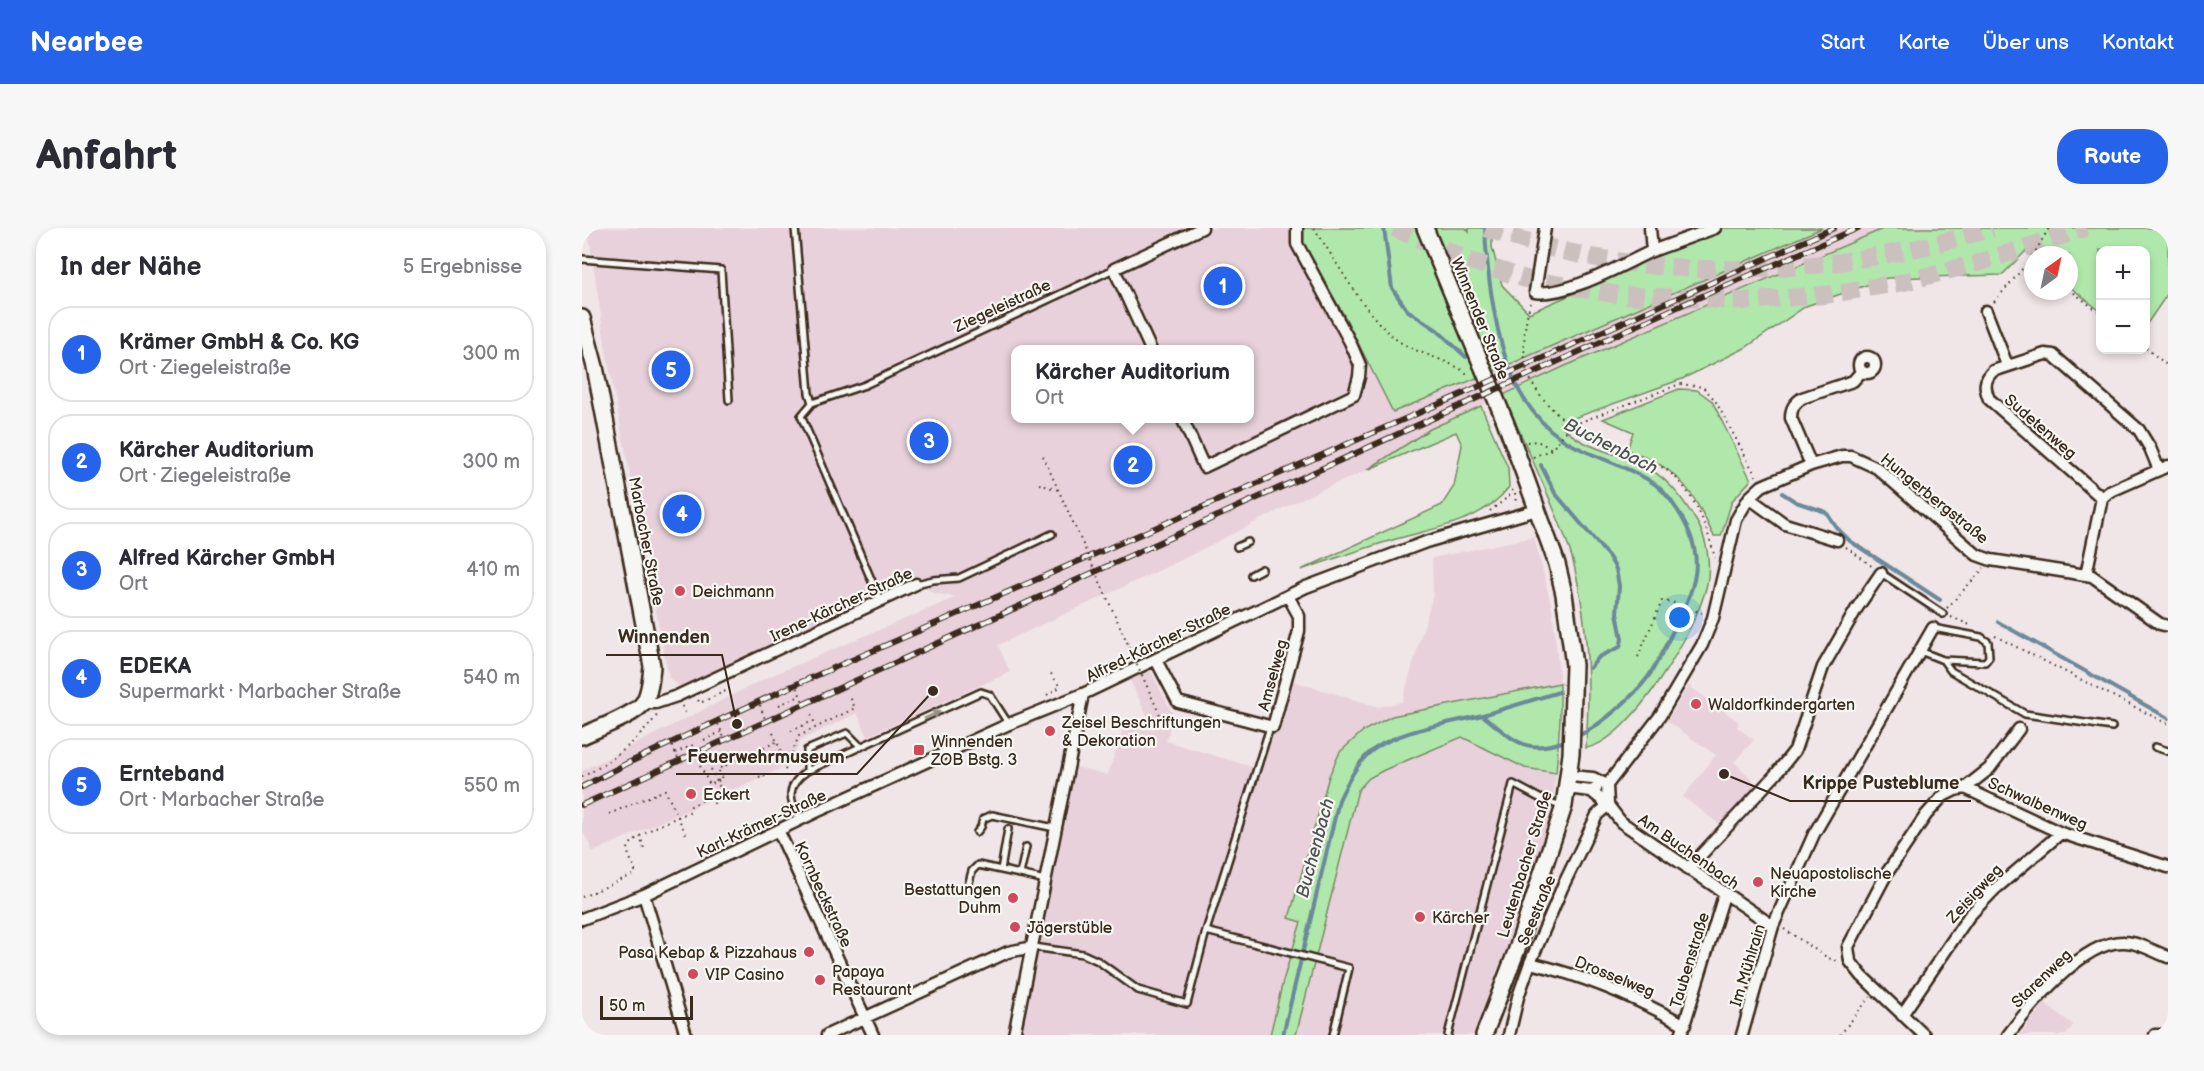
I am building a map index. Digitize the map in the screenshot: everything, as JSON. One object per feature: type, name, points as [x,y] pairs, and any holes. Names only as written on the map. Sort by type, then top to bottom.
[{"type":"street","name":"Ziegeleistraße","points":[[1114,268],[1202,228]]},
{"type":"street","points":[[1184,423],[1204,467],[1354,395],[1360,365],[1297,244],[1297,228]]},
{"type":"street","name":"Winnender Straße","points":[[1425,228],[1505,421]]},
{"type":"street","points":[[1545,228],[1536,292],[1562,291],[1652,251],[1714,228]]},
{"type":"street","points":[[1650,228],[1652,251]]},
{"type":"street","points":[[1114,268],[1149,345]]},
{"type":"street","points":[[1986,311],[2007,365]]},
{"type":"street","name":"Marbacher Straße","points":[[582,318],[595,367],[652,666],[644,703]]},
{"type":"street","name":"Sudetenweg","points":[[2102,498],[1989,399],[1985,384],[1993,371],[2045,354],[2053,355],[2139,430],[2164,468]]},
{"type":"street","points":[[1811,465],[1791,418],[1791,410],[1802,398],[1852,381],[1862,371]]},
{"type":"street","name":"Leutenbacher Straße","points":[[1484,1035],[1516,952],[1564,806],[1573,727],[1574,665],[1564,594],[1557,564],[1505,421]]},
{"type":"street","name":"Hungerbergstraße","points":[[1607,785],[1660,716],[1702,645],[1713,618],[1737,520],[1749,498],[1762,486],[1811,465],[1842,456],[1864,460],[1877,468],[1977,555],[1991,560],[2086,574],[2160,624],[2168,626]]},
{"type":"street","points":[[2086,574],[2102,498],[2109,492],[2164,468]]},
{"type":"street","points":[[1749,498],[1785,524],[1837,540]]},
{"type":"street","name":"Alfred-Kärcher-Straße","points":[[1014,1035],[1083,694],[1338,574],[1426,542],[1537,510]]},
{"type":"street","points":[[1688,870],[1795,750],[1823,667],[1857,608],[1881,573]]},
{"type":"street","name":"Irene-Kärcher-Straße","points":[[644,703],[669,700],[916,584]]},
{"type":"street","name":"Amselweg","points":[[1156,660],[1178,702],[1273,727],[1299,631],[1299,616],[1288,596]]},
{"type":"street","name":"Im Mühlrain","points":[[1742,1035],[1778,927],[1814,834],[1933,628]]},
{"type":"street","name":"Karl-Krämer-Straße","points":[[582,919],[644,895],[1009,724],[1083,694]]},
{"type":"street","points":[[582,736],[630,713],[644,703]]},
{"type":"street","points":[[1924,1035],[1850,962],[1848,947],[1887,873],[1911,836],[1943,796],[1955,789],[1965,788],[1989,769],[2019,729]]},
{"type":"street","points":[[1568,782],[1593,778],[1607,785]]},
{"type":"street","points":[[1568,782],[1591,791],[1607,785]]},
{"type":"street","points":[[1607,785],[1608,805]]},
{"type":"street","name":"Schwalbenweg","points":[[1965,788],[2061,834],[2168,867]]},
{"type":"street","name":"Am Buchenbach","points":[[1591,791],[1608,805],[1621,822],[1724,895],[1778,927]]},
{"type":"street","name":"Seestraße","points":[[1509,1035],[1518,997],[1530,963],[1562,888],[1597,815],[1608,805]]},
{"type":"street","name":"Kornbeckstraße","points":[[778,832],[873,1035]]},
{"type":"street","name":"Zeisigweg","points":[[1902,1015],[1969,916],[1994,890],[2061,834]]},
{"type":"street","points":[[644,895],[686,1035]]},
{"type":"street","name":"Taubenstraße","points":[[1683,1030],[1724,895]]},
{"type":"street","name":"Starenweg","points":[[2008,1035],[2043,994],[2070,968],[2103,945],[2126,942],[2168,957]]},
{"type":"street","points":[[827,1035],[1008,952],[1033,946]]},
{"type":"street","name":"Drosselweg","points":[[1530,963],[1586,978],[1640,1001],[1683,1030]]},
{"type":"street","points":[[2155,1035],[2168,1035]]},
{"type":"lane","points":[[795,228],[809,393],[812,403],[801,416],[881,602]]},
{"type":"lane","points":[[582,259],[721,270],[729,400]]},
{"type":"lane","name":"Ziegeleistraße","points":[[812,403],[865,385],[1114,268]]},
{"type":"lane","name":"Irene-Kärcher-Straße","points":[[916,584],[959,578],[1052,534]]},
{"type":"lane","points":[[1237,547],[1248,542]]},
{"type":"lane","points":[[1251,575],[1262,569]]},
{"type":"lane","points":[[1881,573],[1943,614]]},
{"type":"lane","name":"Im Mühlrain","points":[[1920,651],[1943,660],[1986,662],[1989,657],[1988,642],[1981,637],[1933,628]]},
{"type":"lane","points":[[1943,660],[1951,671],[2025,714],[2112,727]]},
{"type":"lane","points":[[801,820],[790,798],[798,777],[807,771],[981,692],[990,695],[1009,724]]},
{"type":"lane","points":[[1033,946],[1083,954],[1138,990],[1187,1004],[1206,931],[1270,727]]},
{"type":"lane","points":[[807,771],[807,750],[847,733],[861,747]]},
{"type":"lane","points":[[2155,747],[2168,750]]},
{"type":"lane","points":[[1448,1035],[1513,783],[1545,801],[1564,806]]},
{"type":"lane","points":[[976,832],[981,827],[983,819],[992,815],[1055,828]]},
{"type":"lane","points":[[1001,870],[1008,829]]},
{"type":"lane","points":[[1020,874],[1026,847]]},
{"type":"lane","points":[[967,890],[972,871],[978,865],[1045,880]]},
{"type":"lane","points":[[1206,931],[1349,969],[1333,1035]]},
{"type":"path","points":[[1314,228],[1369,310],[1385,329],[1401,342],[1443,360],[1470,375],[1474,385]]},
{"type":"path","points":[[2039,246],[2049,228]]},
{"type":"path","points":[[2001,294],[2024,269]]},
{"type":"path","points":[[1536,292],[1528,308],[1525,326],[1527,370],[1541,396],[1570,426],[1590,439],[1644,459],[1674,476],[1698,508],[1708,532],[1716,562]]},
{"type":"path","points":[[2078,296],[2096,310]]},
{"type":"path","points":[[2150,352],[2168,366]]},
{"type":"path","points":[[1530,458],[1551,449],[1570,426],[1680,384],[1703,387],[1715,400],[1762,486]]},
{"type":"path","points":[[1524,444],[1537,441],[1551,449]]},
{"type":"path","points":[[1043,456],[1164,723]]},
{"type":"path","points":[[1039,484],[1058,490]]},
{"type":"path","points":[[1837,540],[1881,573]]},
{"type":"path","points":[[1979,629],[1943,614],[1991,560]]},
{"type":"path","points":[[1638,657],[1662,601],[1697,612]]},
{"type":"path","points":[[1989,634],[2020,647],[2168,724]]},
{"type":"path","points":[[1050,672],[1060,687]]},
{"type":"path","points":[[797,688],[803,702]]},
{"type":"path","points":[[696,696],[700,703],[728,690]]},
{"type":"path","points":[[779,705],[800,696]]},
{"type":"path","points":[[785,770],[799,736],[855,708],[850,697]]},
{"type":"path","points":[[582,777],[604,766],[646,730],[669,700]]},
{"type":"path","points":[[760,705],[765,719]]},
{"type":"path","points":[[682,706],[686,715]]},
{"type":"path","points":[[763,713],[768,711]]},
{"type":"path","points":[[811,715],[816,727]]},
{"type":"path","points":[[791,731],[813,721]]},
{"type":"path","points":[[718,724],[724,738]]},
{"type":"path","points":[[704,740],[721,732]]},
{"type":"path","points":[[773,733],[786,764]]},
{"type":"path","points":[[700,765],[710,785],[722,779],[718,769],[780,736]]},
{"type":"path","points":[[675,753],[693,745]]},
{"type":"path","points":[[672,746],[678,759]]},
{"type":"path","points":[[740,756],[748,752],[749,754]]},
{"type":"path","points":[[718,758],[723,766]]},
{"type":"path","points":[[582,897],[635,874],[635,869],[629,860],[628,846],[640,835],[689,812],[691,806],[722,792],[711,769]]},
{"type":"path","points":[[760,778],[764,775],[766,779]]},
{"type":"path","points":[[609,814],[665,790],[686,834]]},
{"type":"path","points":[[711,797],[715,805]]},
{"type":"path","points":[[640,835],[644,849]]},
{"type":"path","points":[[1778,927],[1828,958]]},
{"type":"path","points":[[1840,1035],[1876,990]]},
{"type":"shaded area","points":[[591,228],[1302,228],[1302,244],[1344,315],[1434,396],[1822,228],[1885,228],[1563,367],[1430,429],[1367,470],[1301,499],[1179,561],[998,645],[1010,672],[868,736],[857,713],[801,740],[789,765],[593,852],[582,829],[582,771],[768,677],[957,597],[933,593],[912,578],[683,689],[669,678],[606,350],[589,236]]},
{"type":"shaded area","points":[[1534,537],[1552,608],[1560,683],[1392,716],[1329,776],[1289,918],[1301,922],[1270,1035],[1018,1035],[1071,766],[1108,775],[1123,729],[1154,729],[1129,678],[1149,668],[1173,714],[1166,741],[1259,769],[1286,679],[1379,707],[1402,702],[1433,595],[1432,558]]},
{"type":"shaded area","points":[[1689,686],[1739,722],[1737,727],[1754,740],[1734,762],[1759,786],[1722,826],[1683,797],[1716,755],[1667,721]]},
{"type":"shaded area","points":[[1462,737],[1525,768],[1556,773],[1550,819],[1540,860],[1475,1035],[1296,1035],[1358,790],[1369,778],[1384,770]]},
{"type":"shaded area","points":[[2045,1003],[2073,1025],[2066,1035],[2020,1035]]},
{"type":"green space","points":[[1302,228],[1466,228],[1469,232],[1469,228],[1492,228],[1492,247],[1502,285],[1529,313],[1609,278],[1663,242],[1700,228],[1822,228],[1499,369],[1393,412],[1344,315],[1302,244]]},
{"type":"green space","points":[[1885,228],[2168,228],[2168,293],[2150,319],[2150,246],[2096,246],[2096,308],[2078,293],[2078,246],[2024,246],[2024,253],[2002,275],[1887,278],[1806,306],[1745,348],[1682,379],[1560,423],[1576,438],[1640,464],[1666,481],[1680,496],[1697,522],[1706,544],[1708,560],[1707,584],[1701,603],[1677,653],[1642,704],[1623,725],[1604,741],[1586,748],[1587,660],[1584,617],[1574,564],[1558,518],[1503,395]]},
{"type":"green space","points":[[1679,389],[1697,390],[1712,401],[1751,480],[1732,501],[1721,536],[1714,536],[1692,496],[1678,478],[1650,459],[1627,450],[1633,432],[1603,419]]},
{"type":"green space","points":[[1481,406],[1508,468],[1509,487],[1498,499],[1470,517],[1454,523],[1378,544],[1301,570],[1442,505],[1454,486],[1462,445],[1456,432],[1367,470],[1430,429]]},
{"type":"green space","points":[[1560,683],[1556,773],[1525,768],[1462,737],[1384,770],[1369,778],[1358,790],[1296,1035],[1270,1035],[1301,922],[1289,918],[1329,776],[1340,752],[1363,731],[1392,716]]},
{"type":"waterway","points":[[1384,228],[1392,288],[1407,310],[1437,330],[1466,357]]},
{"type":"waterway","name":"Buchenbach","points":[[1485,228],[1491,293],[1500,339],[1515,382],[1524,399],[1537,417],[1565,441],[1628,469],[1656,485],[1678,511],[1694,545],[1696,560],[1692,589],[1679,620],[1651,672],[1642,685],[1614,711],[1594,727],[1575,737]]},
{"type":"waterway","points":[[1541,465],[1555,493],[1609,557],[1616,569],[1619,586],[1617,613],[1622,639],[1620,647],[1599,657],[1590,668]]},
{"type":"waterway","points":[[1782,493],[1796,502],[1826,512],[1836,527],[1850,541],[1940,600]]},
{"type":"waterway","points":[[1998,622],[2168,718]]},
{"type":"waterway","points":[[1483,715],[1559,692]]},
{"type":"waterway","name":"Buchenbach","points":[[1283,1035],[1339,800],[1347,783],[1365,757],[1376,748],[1404,735],[1482,715],[1513,739],[1530,746],[1553,745],[1568,740]]},
{"type":"tunnel","points":[[1394,228],[1471,261],[1526,279],[1619,295],[1743,301],[1824,295],[1904,282],[1981,262],[2086,228]]},
{"type":"tunnel","points":[[1486,228],[1547,247],[1610,260],[1674,267],[1739,269],[1803,266],[1867,258],[1930,245],[1992,228]]},
{"type":"railway","points":[[582,787],[790,687],[1453,398],[1834,228]]},
{"type":"railway","points":[[582,805],[1684,304],[1858,228]]},
{"type":"place","name":"Krämer GmbH & Co. KG","points":[[1223,286]]},
{"type":"place","name":"Ernteband","points":[[671,370]]},
{"type":"place","name":"Alfred Kärcher GmbH","points":[[929,441]]},
{"type":"place","name":"Kärcher Auditorium","points":[[1133,465]]},
{"type":"place","name":"EDEKA","points":[[682,514]]},
{"type":"place","name":"Deichmann","points":[[680,591]]},
{"type":"place","name":"Feuerwehrmuseum","points":[[933,691]]},
{"type":"place","name":"Waldorfkindergarten","points":[[1696,704]]},
{"type":"place","name":"Winnenden","points":[[737,724]]},
{"type":"place","name":"Zeisel Beschriftungen & Dekoration","points":[[1050,731]]},
{"type":"place","name":"Winnenden ZOB Bstg. 3","points":[[919,750]]},
{"type":"place","name":"Krippe Pusteblume","points":[[1724,774]]},
{"type":"place","name":"Eckert","points":[[691,794]]},
{"type":"place","name":"Neuapostolische Kirche","points":[[1758,882]]},
{"type":"place","name":"Bestattungen Duhm","points":[[1013,898]]},
{"type":"place","name":"Kärcher","points":[[1420,917]]},
{"type":"place","name":"Jägerstüble","points":[[1015,927]]},
{"type":"place","name":"Pasa Kebap & Pizzahaus","points":[[809,952]]},
{"type":"place","name":"VIP Casino","points":[[693,974]]},
{"type":"place","name":"Papaya Restaurant","points":[[820,980]]}]
